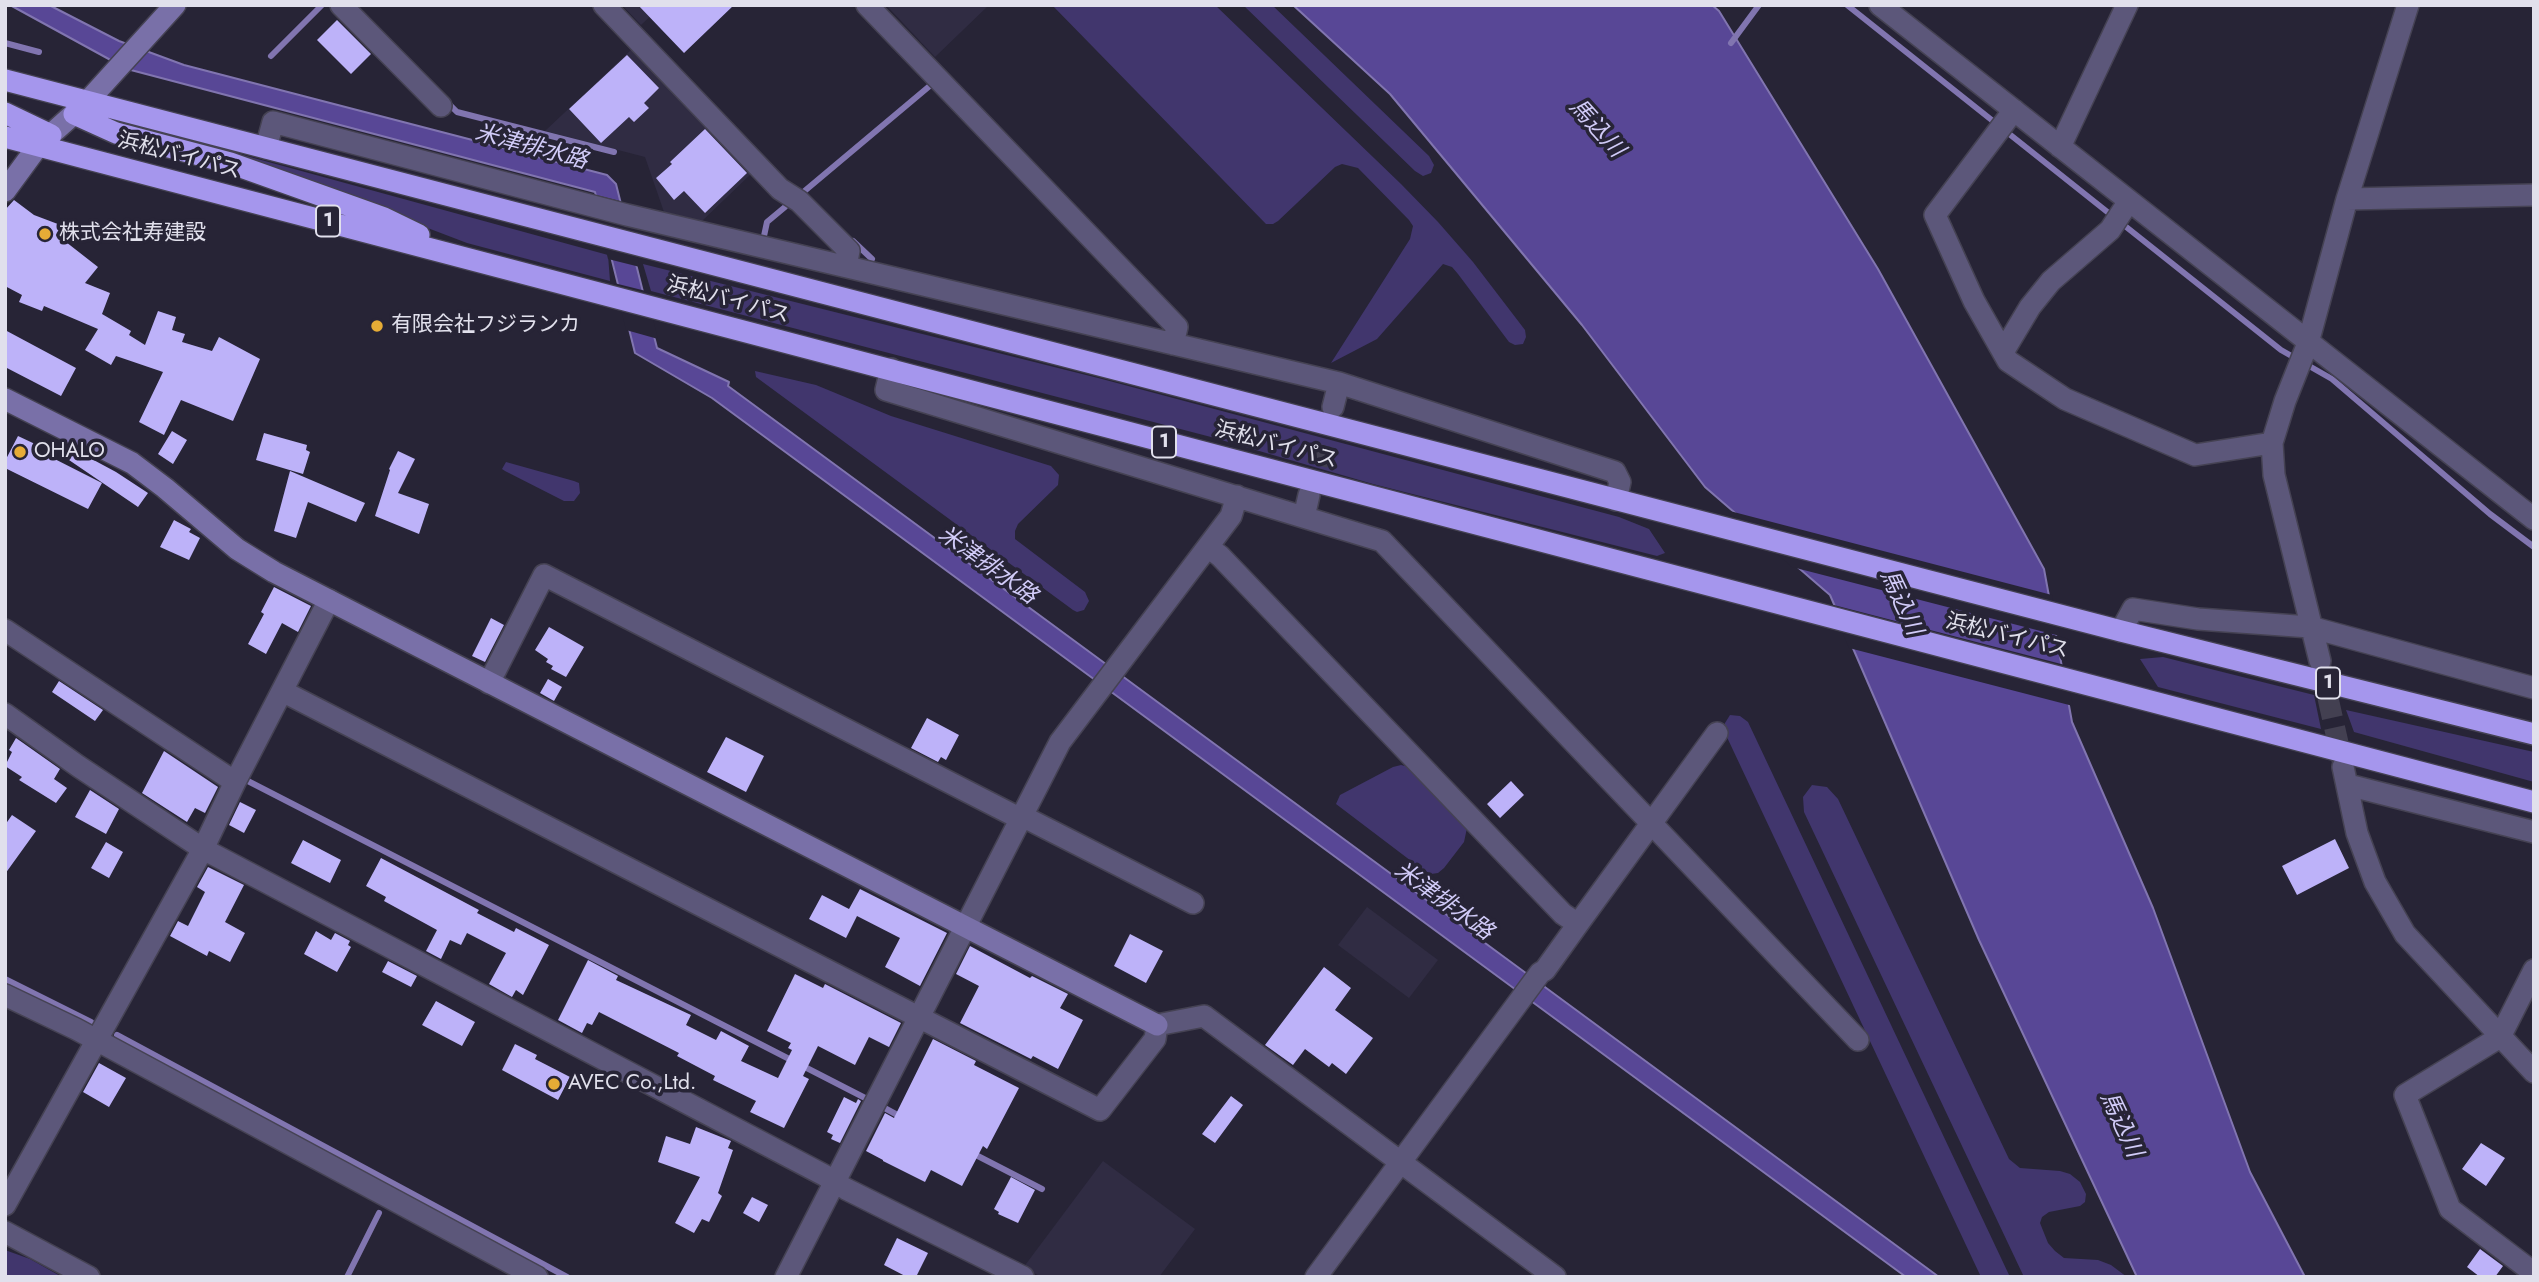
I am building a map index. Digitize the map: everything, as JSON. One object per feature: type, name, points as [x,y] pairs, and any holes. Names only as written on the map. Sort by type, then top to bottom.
[{"type":"highway","name":"浜松バイパス","points":[[5,80],[81,108],[266,148],[2121,631],[2534,734]]},
{"type":"highway","points":[[81,108],[116,133],[230,163],[384,218],[455,254]]},
{"type":"highway","points":[[5,113],[45,140]]},
{"type":"highway","name":"浜松バイパス","points":[[5,137],[45,140],[455,254],[2534,802]]},
{"type":"street","points":[[5,191],[45,140],[81,108],[175,5]]},
{"type":"street","points":[[341,5],[441,106]]},
{"type":"street","points":[[604,5],[780,189],[799,201],[849,251],[846,266]]},
{"type":"street","points":[[867,5],[1177,327],[1173,344]]},
{"type":"street","points":[[1880,5],[2534,519]]},
{"type":"street","points":[[2060,147],[2127,5]]},
{"type":"street","points":[[2320,661],[2274,475],[2273,443],[2285,401],[2308,343],[2347,199],[2408,5]]},
{"type":"street","points":[[2014,110],[1935,215],[1974,301],[2008,361],[2065,399],[2195,455],[2273,443]]},
{"type":"street","points":[[266,148],[273,122],[627,215],[1339,383],[1615,472],[1620,482],[1616,500]]},
{"type":"street","points":[[2347,199],[2534,195]]},
{"type":"street","points":[[2003,352],[2030,306],[2051,281],[2110,230],[2129,201]]},
{"type":"street","points":[[891,369],[886,390],[1382,541],[1858,1040]]},
{"type":"street","points":[[1333,407],[1339,383]]},
{"type":"street","points":[[5,399],[132,463],[237,549],[274,572],[489,683],[1157,1025],[1205,1016],[1555,1277]]},
{"type":"street","points":[[1304,517],[1309,495]]},
{"type":"street","points":[[786,1277],[1060,742],[1231,516],[1237,496]]},
{"type":"street","points":[[1208,547],[1220,556],[1563,914],[1578,925]]},
{"type":"street","points":[[489,683],[544,575],[1193,903]]},
{"type":"street","points":[[5,1205],[203,849],[329,600]]},
{"type":"street","points":[[2121,631],[2133,609],[2198,619],[2310,627],[2534,688]]},
{"type":"street","points":[[5,631],[235,782]]},
{"type":"street","points":[[282,691],[1100,1110],[1156,1039],[1157,1025]]},
{"type":"street","points":[[5,714],[203,849],[835,1182],[1023,1277]]},
{"type":"street","points":[[1316,1277],[1519,1001],[1545,970],[1717,733]]},
{"type":"street","points":[[2534,832],[2346,776],[2357,833],[2375,883],[2405,933],[2534,1072]]},
{"type":"street","points":[[2534,970],[2500,1037],[2405,1095],[2450,1209],[2534,1273]]},
{"type":"street","points":[[5,995],[97,1041],[537,1277]]},
{"type":"street","points":[[5,1232],[89,1277]]},
{"type":"shaded area","points":[[622,5],[662,5],[641,25]]},
{"type":"shaded area","points":[[886,5],[989,5],[935,57]]},
{"type":"shaded area","points":[[1052,5],[1215,5],[1438,222],[1473,262],[1525,330],[1523,344],[1515,345],[1509,342],[1458,274],[1452,267],[1443,264],[1377,339],[1331,363],[1410,239],[1413,226],[1409,220],[1358,168],[1342,164],[1335,167],[1278,221],[1266,224]]},
{"type":"shaded area","points":[[1243,5],[1272,5],[1429,156],[1434,165],[1431,173],[1423,176],[1415,171]]},
{"type":"shaded area","points":[[632,49],[752,173],[702,221],[664,212],[645,157],[545,131]]},
{"type":"shaded area","points":[[148,129],[608,255],[610,281],[467,243],[370,206],[146,134]]},
{"type":"shaded area","points":[[643,264],[1102,379],[1619,517],[1649,529],[1665,553],[1657,556],[1373,484],[1211,437],[651,291]]},
{"type":"shaded area","points":[[755,371],[816,385],[891,416],[1051,466],[1059,475],[1058,485],[1018,524],[1015,539],[1085,592],[1089,601],[1084,610],[1073,610],[756,377]]},
{"type":"shaded area","points":[[506,462],[579,483],[580,493],[574,501],[564,501],[502,469]]},
{"type":"shaded area","points":[[2163,657],[2314,695],[2321,729],[2158,687],[2140,659]]},
{"type":"shaded area","points":[[2346,710],[2534,752],[2534,782],[2354,732]]},
{"type":"shaded area","points":[[1730,715],[1740,716],[1748,722],[2010,1277],[1981,1277],[1725,733],[1725,723]]},
{"type":"shaded area","points":[[1401,765],[1409,767],[1467,828],[1464,842],[1438,873],[1431,874],[1423,870],[1336,804],[1340,795]]},
{"type":"shaded area","points":[[1812,785],[1827,787],[1838,799],[2009,1159],[2020,1168],[2060,1171],[2070,1174],[2080,1182],[2086,1194],[2085,1202],[2080,1206],[2049,1212],[2042,1217],[2040,1223],[2048,1243],[2064,1258],[2098,1260],[2111,1265],[2127,1277],[2024,1277],[1804,812],[1803,797]]},
{"type":"shaded area","points":[[1367,907],[1438,960],[1409,998],[1338,945]]},
{"type":"shaded area","points":[[1103,1161],[1195,1229],[1159,1277],[1042,1277],[1023,1268]]},
{"type":"shaded area","points":[[5,1250],[30,1259],[62,1277],[5,1277]]},
{"type":"water","points":[[10,5],[49,5],[119,41],[184,65],[607,175],[616,184],[657,348],[729,382],[728,386],[1939,1277],[1906,1277],[712,398],[635,353],[595,192],[127,69]]},
{"type":"water","name":"馬込川","points":[[1293,5],[1712,5],[1719,11],[1878,269],[2044,569],[2072,722],[2153,908],[2250,1172],[2305,1277],[2137,1277],[1979,940],[1830,595],[1705,487],[1582,325],[1390,94]]},
{"type":"pier","points":[[592,194],[624,202],[640,267],[608,259]]},
{"type":"pier","points":[[614,283],[646,291],[658,339],[626,330]]},
{"type":"pier","points":[[1726,510],[2052,595],[2060,636],[1792,567]]},
{"type":"pier","points":[[1830,604],[2065,665],[2073,706],[1849,648]]},
{"type":"building","points":[[638,5],[734,5],[684,53]]},
{"type":"building","points":[[337,20],[371,54],[351,74],[317,40]]},
{"type":"building","points":[[627,55],[659,88],[644,103],[649,108],[634,122],[629,117],[601,143],[569,109]]},
{"type":"building","points":[[705,129],[747,173],[705,213],[684,191],[674,200],[656,178]]},
{"type":"building","points":[[14,200],[34,215],[71,229],[66,242],[98,267],[85,283],[110,293],[102,314],[131,331],[129,335],[145,345],[158,311],[176,317],[172,330],[185,334],[182,342],[212,351],[219,337],[260,359],[233,421],[181,400],[164,435],[139,422],[163,372],[116,356],[111,365],[85,350],[98,329],[44,306],[42,311],[19,302],[22,295],[5,286],[5,210]]},
{"type":"building","points":[[5,330],[76,368],[61,396],[5,367]]},
{"type":"building","points":[[172,431],[187,440],[173,464],[158,454]]},
{"type":"building","points":[[264,433],[307,445],[306,450],[310,452],[303,474],[256,460]]},
{"type":"building","points":[[18,436],[35,444],[33,448],[102,483],[88,509],[5,468],[5,461]]},
{"type":"building","points":[[75,450],[148,493],[138,507],[69,460]]},
{"type":"building","points":[[398,451],[415,459],[398,493],[429,504],[419,534],[375,516],[389,469]]},
{"type":"building","points":[[290,471],[365,503],[356,522],[308,502],[296,538],[274,531]]},
{"type":"building","points":[[174,520],[191,529],[189,532],[200,538],[189,560],[160,547]]},
{"type":"building","points":[[274,587],[311,606],[298,632],[282,623],[266,654],[248,644],[264,614],[261,612]]},
{"type":"building","points":[[491,618],[504,625],[485,662],[472,656]]},
{"type":"building","points":[[549,627],[584,647],[566,677],[551,669],[553,666],[546,662],[548,659],[535,650]]},
{"type":"building","points":[[548,679],[562,687],[554,701],[540,693]]},
{"type":"building","points":[[59,681],[103,710],[95,721],[52,692]]},
{"type":"building","points":[[927,718],[959,735],[946,760],[941,757],[938,762],[911,748]]},
{"type":"building","points":[[726,737],[764,756],[746,792],[707,772]]},
{"type":"building","points":[[16,738],[60,769],[54,779],[67,788],[56,803],[19,780],[22,777],[5,766],[12,752],[9,750]]},
{"type":"building","points":[[164,751],[218,787],[205,813],[195,808],[187,822],[142,793]]},
{"type":"building","points":[[1511,781],[1524,795],[1500,818],[1487,804]]},
{"type":"building","points":[[90,790],[119,809],[106,834],[75,817]]},
{"type":"building","points":[[240,802],[256,810],[244,833],[229,825]]},
{"type":"building","points":[[12,815],[36,831],[5,874],[5,825]]},
{"type":"building","points":[[2335,839],[2349,868],[2297,895],[2282,866]]},
{"type":"building","points":[[303,840],[341,860],[330,883],[291,863]]},
{"type":"building","points":[[106,842],[123,852],[109,878],[91,868]]},
{"type":"building","points":[[381,858],[479,910],[477,913],[514,932],[516,928],[549,945],[523,995],[516,990],[512,997],[489,984],[506,953],[467,933],[461,945],[450,940],[441,959],[426,951],[437,930],[384,901],[386,897],[366,886]]},
{"type":"building","points":[[208,867],[244,885],[225,922],[245,933],[230,962],[209,951],[207,956],[170,936],[178,921],[188,926],[205,892],[197,887]]},
{"type":"building","points":[[860,889],[947,933],[920,986],[885,967],[900,938],[857,916],[846,938],[809,919],[822,895],[849,909]]},
{"type":"building","points":[[316,931],[331,940],[335,933],[350,941],[348,945],[351,947],[337,972],[304,954]]},
{"type":"building","points":[[1130,934],[1163,951],[1146,983],[1114,966]]},
{"type":"building","points":[[970,946],[1030,978],[1032,976],[1068,994],[1060,1008],[1083,1020],[1058,1069],[1033,1056],[1031,1059],[960,1023],[979,986],[956,974]]},
{"type":"building","points":[[588,960],[618,976],[616,980],[691,1015],[686,1025],[716,1040],[721,1031],[749,1046],[741,1061],[778,1078],[792,1050],[788,1048],[791,1043],[767,1031],[795,974],[823,988],[825,984],[901,1023],[889,1047],[869,1037],[855,1065],[818,1046],[803,1076],[809,1079],[784,1128],[750,1112],[756,1101],[713,1080],[715,1076],[677,1056],[679,1053],[599,1012],[592,1025],[587,1023],[582,1033],[558,1020]]},
{"type":"building","points":[[388,961],[417,976],[411,987],[382,972]]},
{"type":"building","points":[[1324,967],[1351,988],[1335,1010],[1373,1038],[1346,1074],[1332,1063],[1329,1067],[1305,1049],[1293,1065],[1265,1045]]},
{"type":"building","points":[[436,1001],[475,1022],[462,1046],[422,1025]]},
{"type":"building","points":[[933,1039],[976,1061],[974,1065],[1019,1088],[987,1149],[983,1146],[962,1186],[931,1170],[925,1182],[866,1151],[885,1113],[894,1118]]},
{"type":"building","points":[[515,1044],[537,1055],[535,1059],[570,1077],[558,1100],[502,1070]]},
{"type":"building","points":[[99,1063],[126,1078],[109,1107],[83,1092]]},
{"type":"building","points":[[1231,1096],[1243,1105],[1215,1143],[1202,1134]]},
{"type":"building","points":[[844,1097],[856,1103],[858,1099],[861,1101],[840,1143],[831,1139],[833,1135],[827,1132]]},
{"type":"building","points":[[696,1127],[731,1141],[728,1148],[733,1150],[718,1193],[722,1196],[709,1222],[702,1219],[694,1233],[675,1223],[700,1177],[658,1162],[666,1136],[690,1144]]},
{"type":"building","points":[[2481,1143],[2505,1158],[2486,1186],[2462,1169]]},
{"type":"building","points":[[1011,1177],[1035,1190],[1018,1223],[998,1214],[994,1209]]},
{"type":"building","points":[[752,1197],[768,1205],[759,1222],[743,1213]]},
{"type":"building","points":[[897,1238],[928,1253],[916,1277],[907,1277],[884,1265]]},
{"type":"building","points":[[2480,1249],[2503,1266],[2495,1277],[2480,1277],[2467,1267]]},
{"type":"waterway","points":[[271,56],[322,5]]},
{"type":"waterway","points":[[1731,43],[1759,5]]},
{"type":"waterway","points":[[1847,5],[2281,350],[2332,379],[2490,514],[2534,547]]},
{"type":"waterway","points":[[5,43],[39,52]]},
{"type":"waterway","points":[[801,194],[932,84]]},
{"type":"waterway","name":"米津排水路","points":[[447,102],[457,112],[614,152]]},
{"type":"waterway","points":[[764,236],[767,222],[785,207]]},
{"type":"waterway","points":[[853,241],[872,259]]},
{"type":"waterway","points":[[242,778],[871,1101]]},
{"type":"waterway","points":[[5,979],[91,1022]]},
{"type":"waterway","points":[[117,1035],[567,1277]]},
{"type":"waterway","points":[[879,1105],[903,1118]]},
{"type":"waterway","points":[[972,1153],[1042,1189]]},
{"type":"waterway","points":[[347,1277],[379,1213]]},
{"type":"tunnel","points":[[1309,495],[1332,409]]},
{"type":"tunnel","points":[[2321,667],[2343,765]]},
{"type":"place","name":"株式会社寿建設","points":[[45,234]]},
{"type":"place","name":"有限会社フジランカ","points":[[377,326]]},
{"type":"place","name":"OHALO","points":[[20,452]]},
{"type":"place","name":"AVEC Co.,Ltd.","points":[[554,1084]]}]
